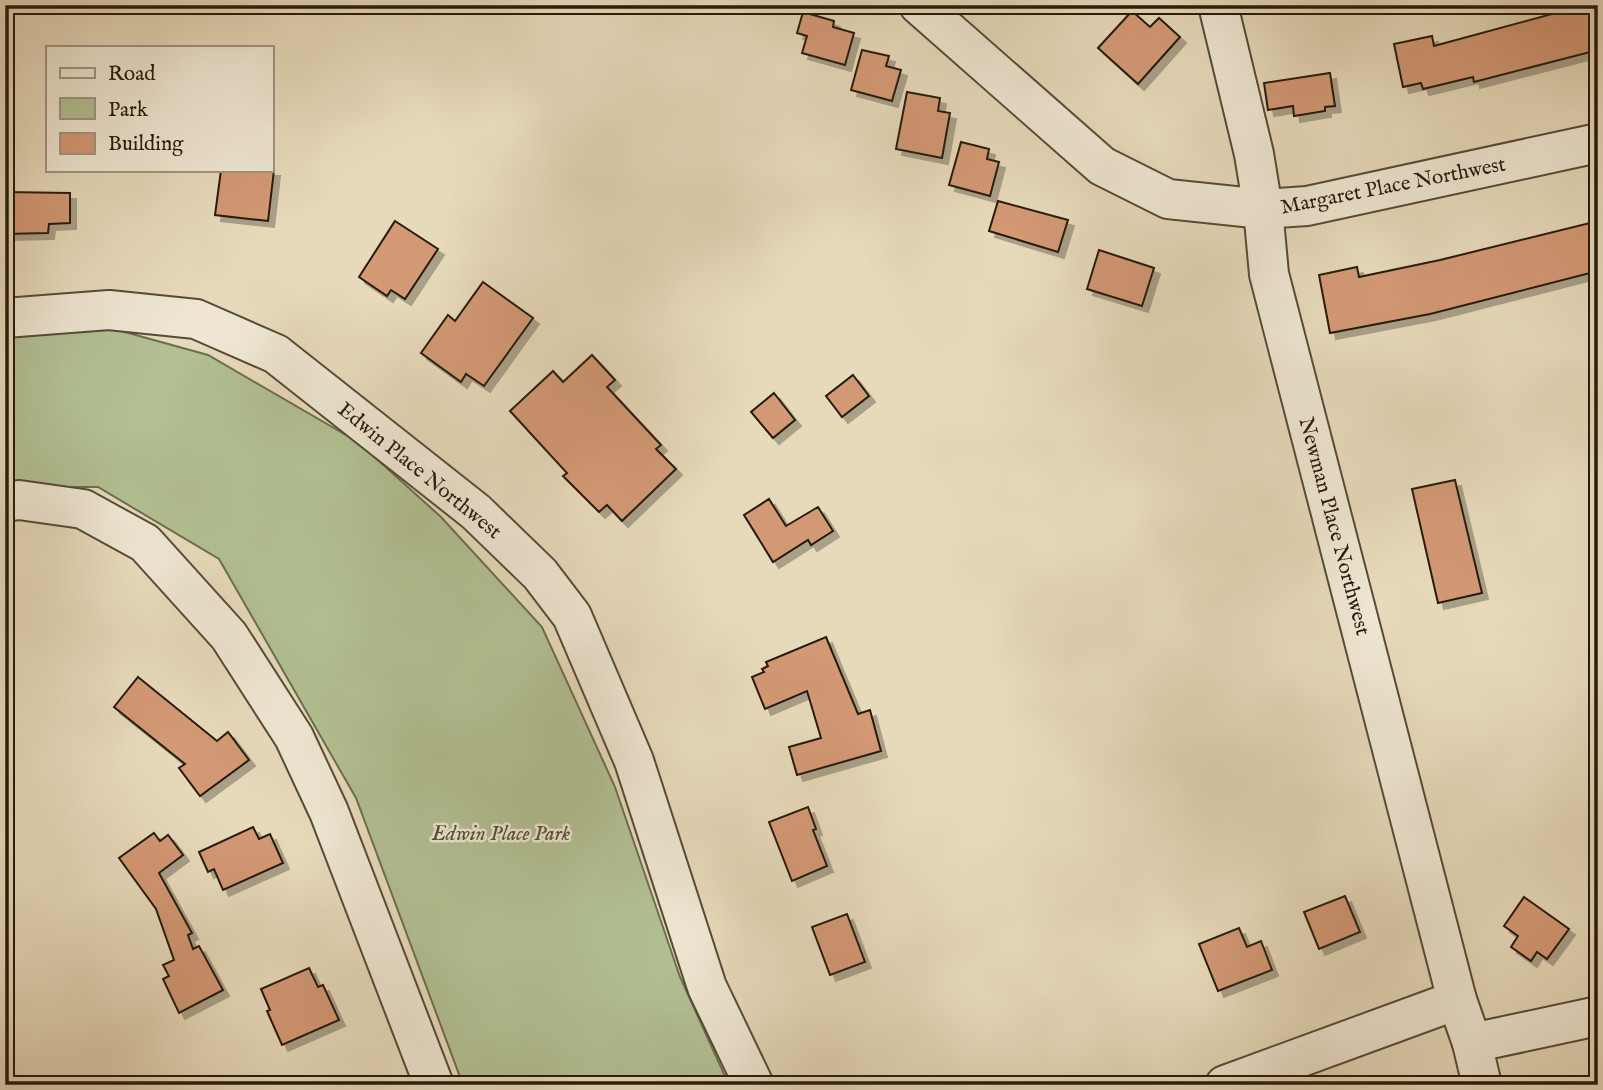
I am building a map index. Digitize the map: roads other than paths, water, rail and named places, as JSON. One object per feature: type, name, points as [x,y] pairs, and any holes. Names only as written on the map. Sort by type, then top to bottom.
[{"type":"street","name":"Margaret Place Northwest","points":[[919,5],[1102,166],[1168,199],[1263,209],[1307,206],[1598,143]]},
{"type":"street","name":"Newman Place Northwest","points":[[1218,5],[1254,155],[1263,209],[1269,274],[1457,1000],[1472,1043],[1482,1085]]},
{"type":"street","name":"Edwin Place Northwest","points":[[5,317],[109,310],[196,319],[276,354],[477,512],[540,575],[572,616],[634,761],[707,987],[754,1085]]},
{"type":"street","points":[[5,502],[19,500],[83,509],[145,543],[229,636],[294,737],[329,812],[434,1085]]},
{"type":"street","points":[[1225,1085],[1457,1000]]},
{"type":"street","points":[[1472,1043],[1598,1016]]},
{"type":"park label","name":"Edwin Place Park","points":[[501,833]]}]
